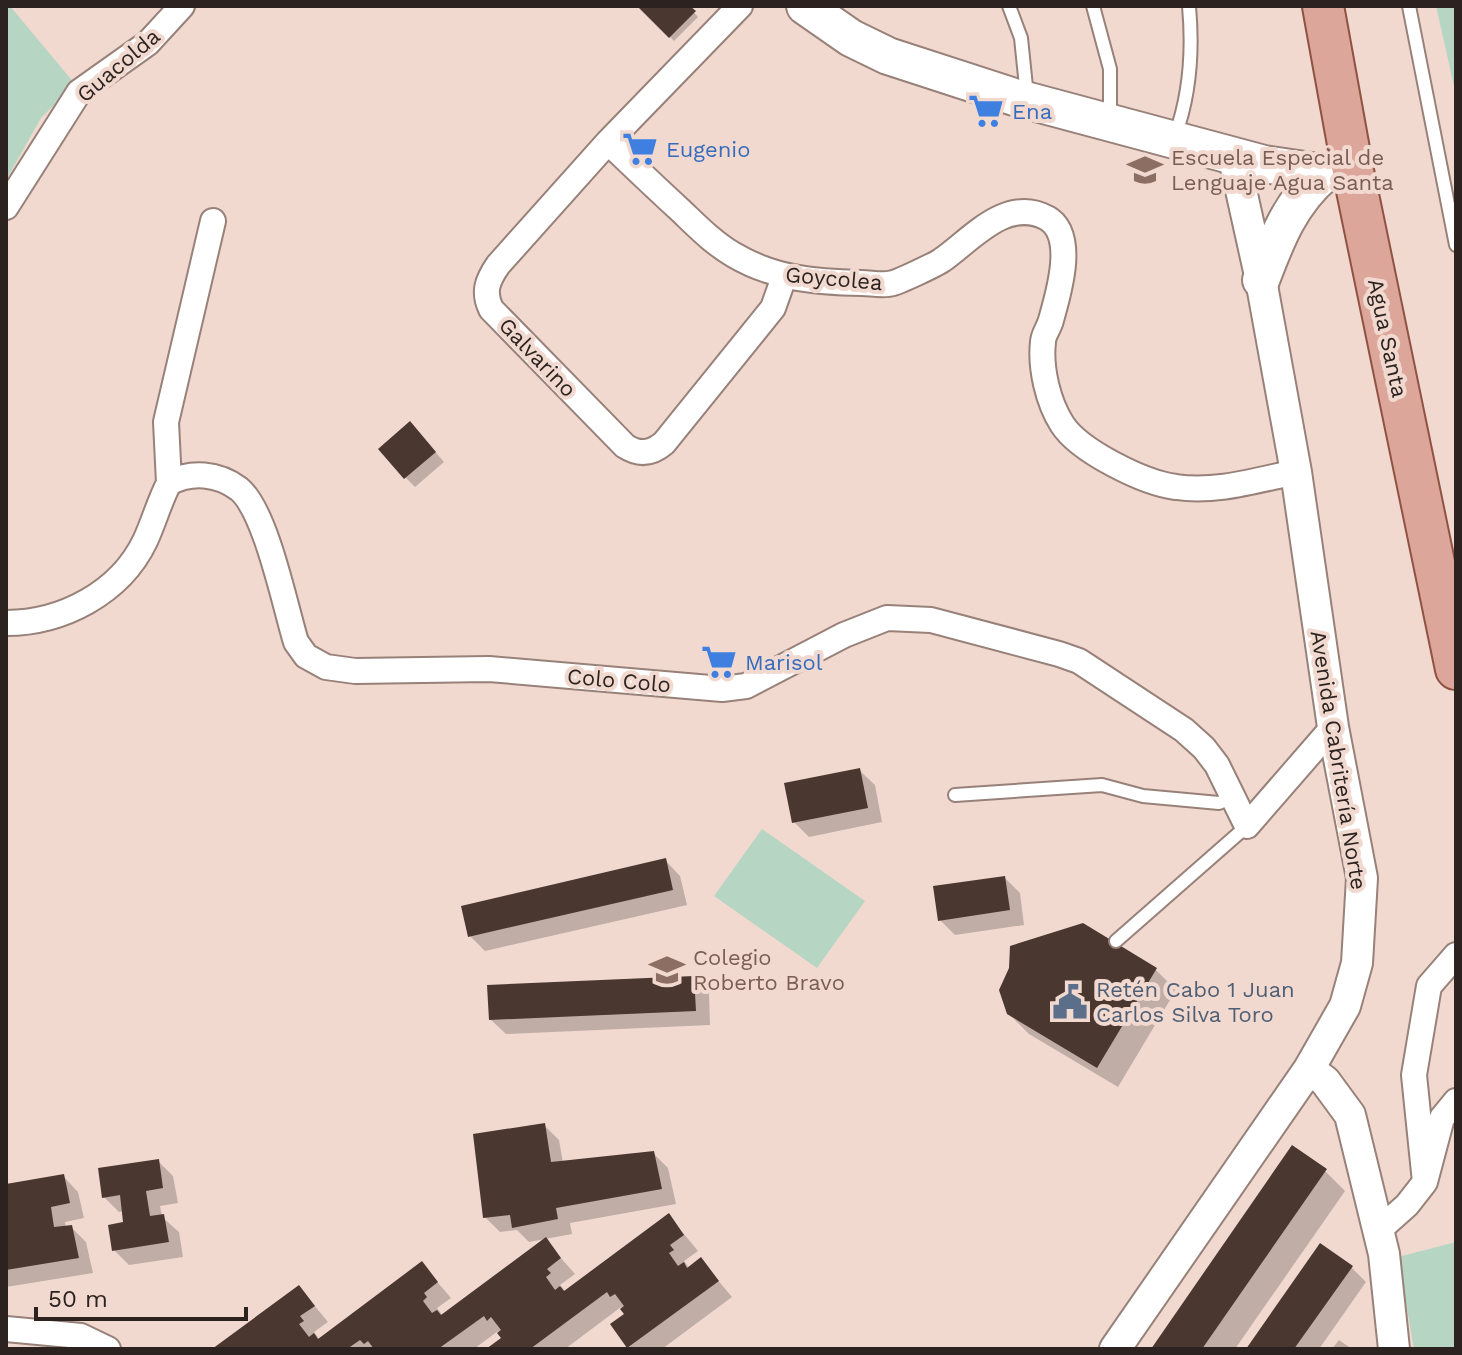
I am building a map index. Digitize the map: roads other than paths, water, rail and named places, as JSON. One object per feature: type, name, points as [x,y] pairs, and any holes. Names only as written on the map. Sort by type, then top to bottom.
[{"type":"main road","name":"Agua Santa","points":[[1323,6],[1338,169],[1456,669]]},
{"type":"main road","points":[[816,10],[851,38],[888,56],[1028,101],[1264,164],[1338,169]]},
{"type":"main road","points":[[1261,280],[1278,237],[1298,201],[1338,169]]},
{"type":"street","name":"Guacolda","points":[[6,207],[79,92],[148,43],[182,6]]},
{"type":"street","name":"Galvarino","points":[[740,6],[608,142],[498,265],[489,278],[486,290],[491,309],[625,446],[634,452],[644,453],[664,443],[773,308],[784,277]]},
{"type":"street","name":"Goycolea","points":[[608,142],[714,242],[735,256],[784,277],[892,284],[939,262],[994,220],[1016,213],[1035,214],[1050,220],[1059,231],[1063,269],[1050,324],[1043,339],[1043,360],[1052,402],[1062,424],[1073,437],[1134,473],[1176,488],[1217,487],[1296,472]]},
{"type":"street","name":"Avenida Cabritería Norte","points":[[1115,1349],[1309,1069],[1345,1006],[1357,963],[1362,878],[1333,727],[1296,472],[1261,280],[1233,154]]},
{"type":"street","points":[[6,623],[61,615],[98,595],[124,571],[144,544],[169,483],[166,422],[213,221]]},
{"type":"street","name":"Colo Colo","points":[[169,483],[181,476],[197,474],[217,478],[241,490],[260,519],[296,642],[306,656],[326,667],[355,671],[489,669],[722,689],[746,686],[844,635],[887,618],[931,620],[1079,661],[1184,730],[1204,748],[1217,765],[1247,826]]},
{"type":"street","points":[[1247,826],[1333,727]]},
{"type":"street","points":[[1425,1182],[1414,1075],[1429,986],[1456,955]]},
{"type":"street","points":[[1309,1069],[1325,1081],[1350,1115],[1384,1254],[1394,1349]]},
{"type":"street","points":[[1379,1230],[1407,1205],[1425,1182],[1442,1118],[1456,1101]]},
{"type":"street","points":[[6,1329],[81,1336],[108,1349]]},
{"type":"lane","points":[[1009,6],[1021,38],[1028,101]]},
{"type":"lane","points":[[1093,6],[1110,69],[1110,122]]},
{"type":"lane","points":[[1174,139],[1185,109],[1191,51],[1189,6]]},
{"type":"lane","points":[[1409,6],[1456,245]]},
{"type":"lane","points":[[955,795],[1102,785],[1143,796],[1219,803],[1233,797]]},
{"type":"lane","points":[[1116,941],[1247,826]]},
{"type":"place","name":"Ena","points":[[986,111]]},
{"type":"place","name":"Eugenio","points":[[640,149]]},
{"type":"place","name":"Escuela Especial de Lenguaje Agua Santa","points":[[1145,170]]},
{"type":"place","name":"Marisol","points":[[719,662]]},
{"type":"place","name":"Colegio Roberto Bravo","points":[[667,970]]},
{"type":"place","name":"Retén Cabo 1 Juan Carlos Silva Toro","points":[[1070,1002]]}]
